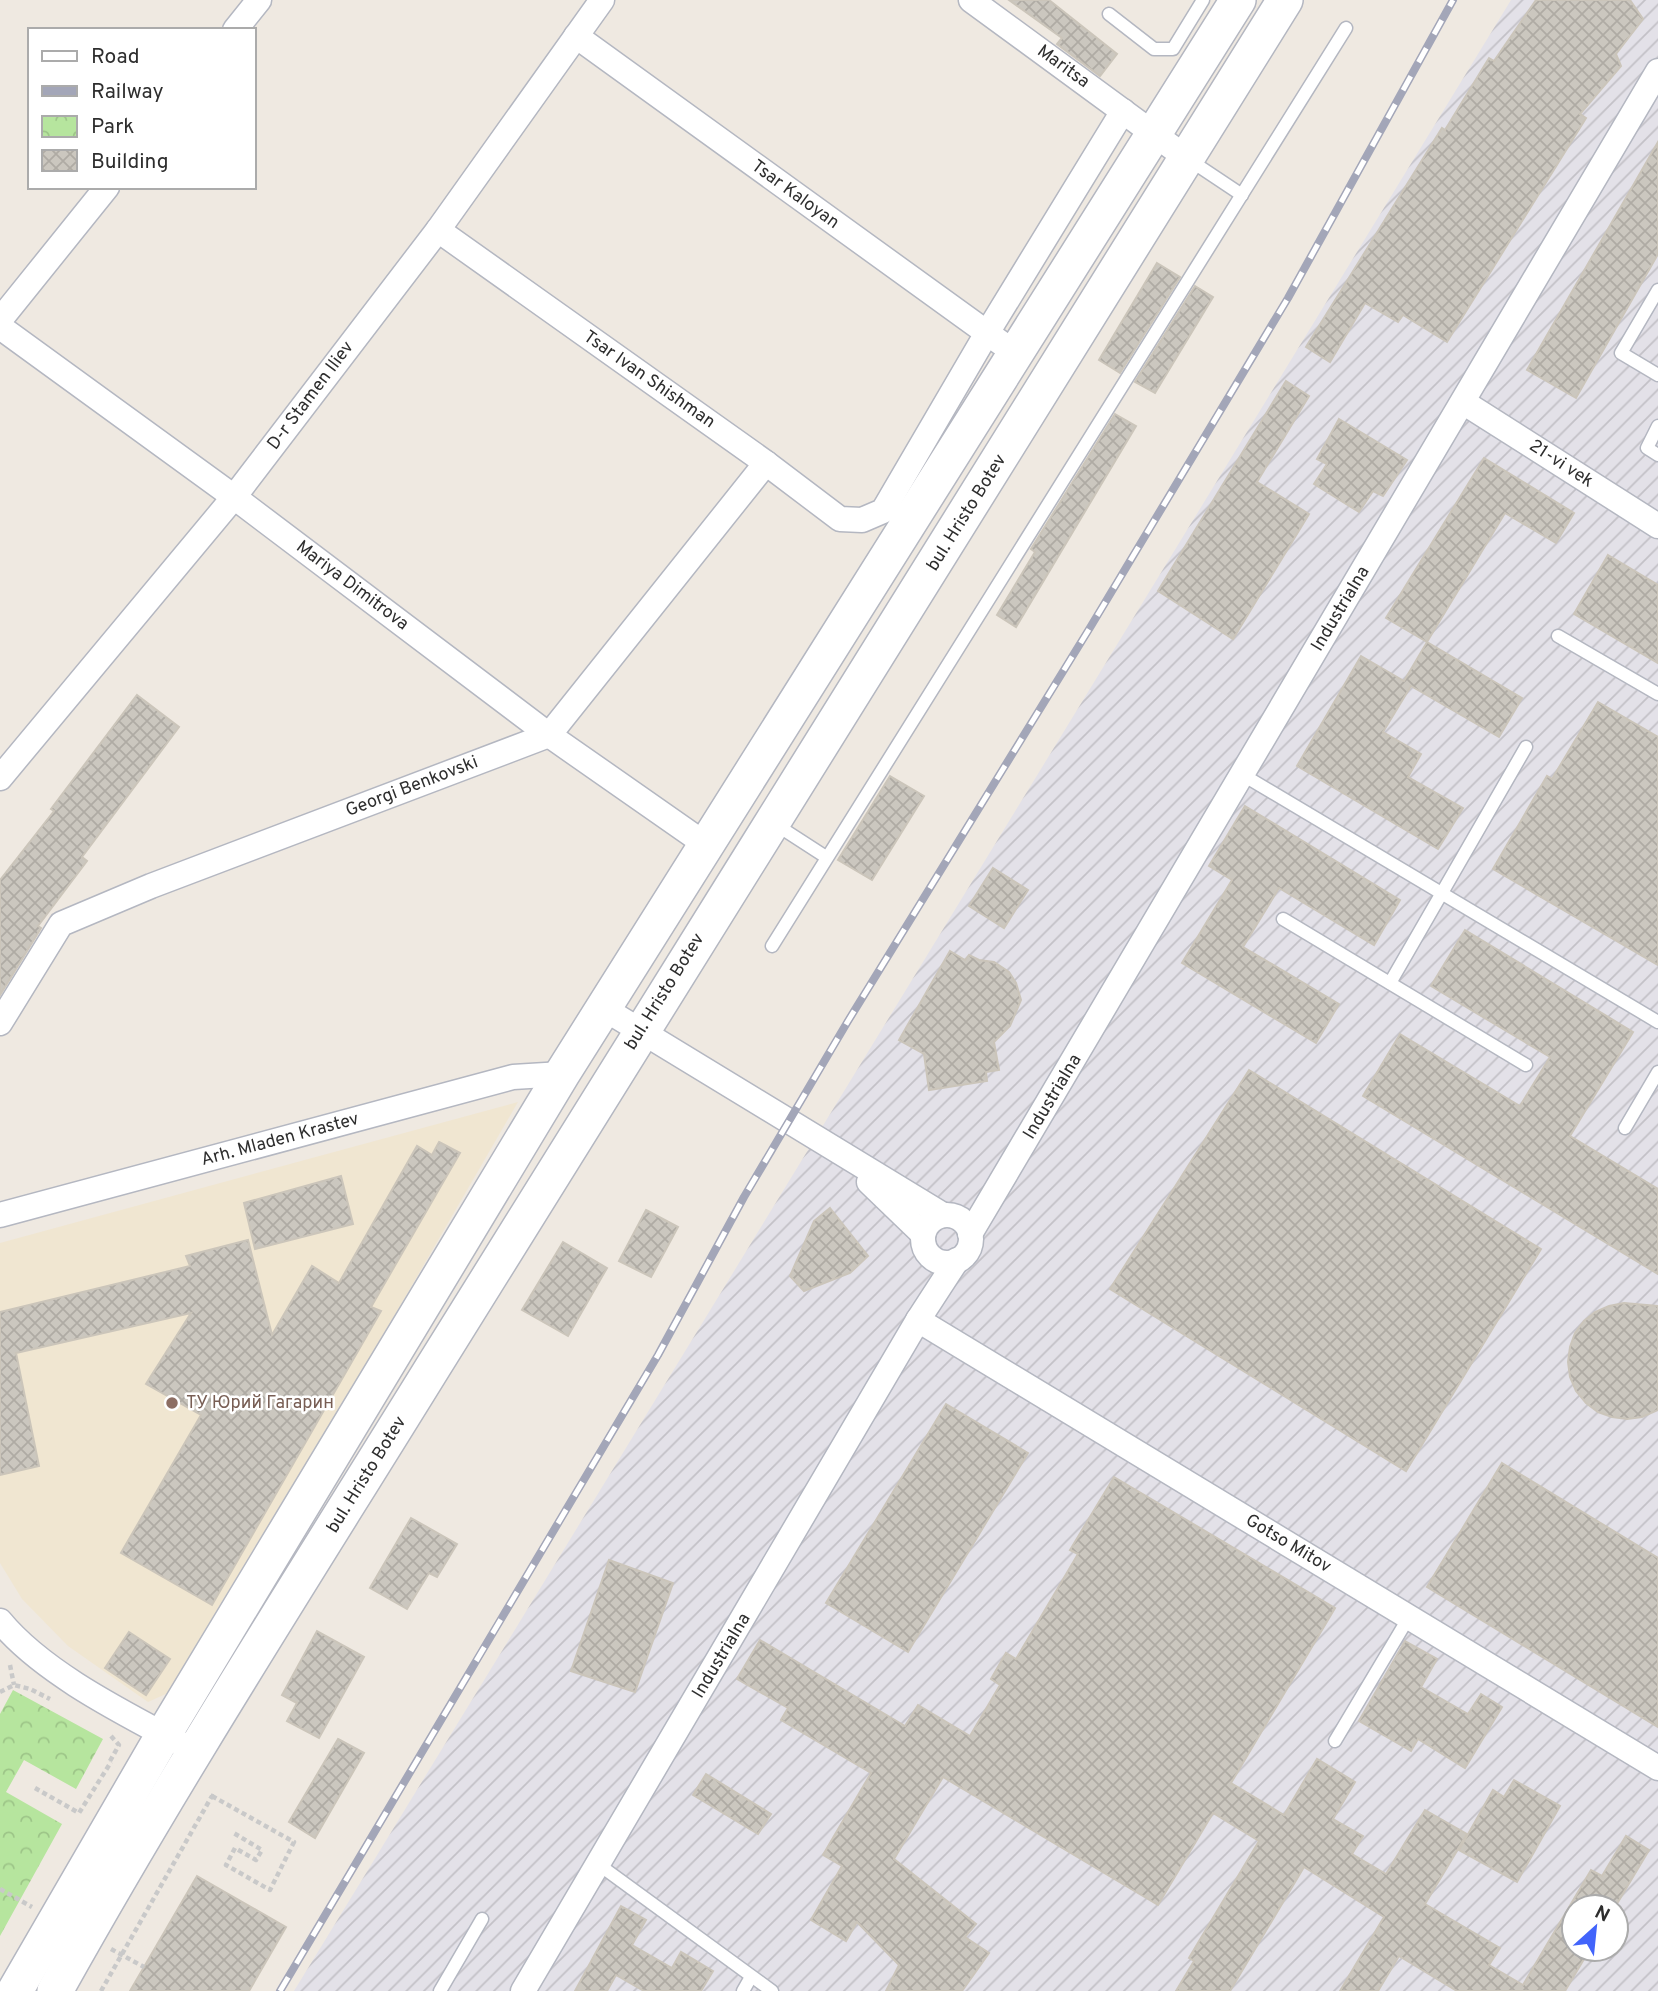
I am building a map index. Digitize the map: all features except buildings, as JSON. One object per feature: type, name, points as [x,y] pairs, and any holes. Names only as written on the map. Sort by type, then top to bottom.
[{"type":"main road","points":[[15,1991],[164,1734],[562,1074],[1238,0]]},
{"type":"main road","name":"bul. Hristo Botev","points":[[55,1991],[188,1766],[640,1031],[1068,353],[1285,0]]},
{"type":"street","points":[[237,28],[259,0]]},
{"type":"street","name":"D-r Stamen Iliev","points":[[0,778],[234,496],[438,230],[602,0]]},
{"type":"street","name":"Maritsa","points":[[971,0],[1188,159]]},
{"type":"street","name":"Tsar Kaloyan","points":[[576,36],[1015,353]]},
{"type":"street","name":"Industrialna","points":[[956,1221],[1024,1147],[1658,71]]},
{"type":"street","points":[[987,333],[1123,111]]},
{"type":"street","points":[[0,320],[105,189]]},
{"type":"street","name":"Tsar Ivan Shishman","points":[[438,230],[766,463],[840,519],[862,520],[883,511],[987,333]]},
{"type":"street","name":"Mariya Dimitrova","points":[[0,327],[234,496],[549,735],[705,844]]},
{"type":"street","name":"21-vi vek","points":[[1463,402],[1658,526]]},
{"type":"street","points":[[549,735],[766,463]]},
{"type":"street","name":"Georgi Benkovski","points":[[0,1023],[61,924],[150,886],[549,735]]},
{"type":"street","points":[[603,1008],[956,1221],[968,1249],[957,1260],[937,1261],[926,1252],[923,1239],[833,1147]]},
{"type":"street","name":"Arh. Mladen Krastev","points":[[0,1215],[513,1077],[562,1074]]},
{"type":"street","points":[[923,1239],[930,1221],[956,1221]]},
{"type":"street","name":"Industrialna","points":[[918,1320],[923,1293],[923,1239]]},
{"type":"street","name":"Industrialna","points":[[523,1991],[918,1320],[957,1260]]},
{"type":"street","name":"Gotso Mitov","points":[[918,1320],[1658,1768]]},
{"type":"street","points":[[0,1621],[30,1653],[82,1687],[164,1734],[188,1766]]},
{"type":"lane","points":[[1109,14],[1154,49],[1173,49],[1203,0]]},
{"type":"lane","points":[[772,946],[1346,28]]},
{"type":"lane","points":[[1188,159],[1242,195]]},
{"type":"lane","points":[[1658,290],[1621,353],[1658,375]]},
{"type":"lane","points":[[1658,426],[1647,448],[1658,455]]},
{"type":"lane","points":[[1558,635],[1658,694]]},
{"type":"lane","points":[[1390,983],[1526,747]]},
{"type":"lane","points":[[1243,775],[1658,1023]]},
{"type":"lane","points":[[772,822],[826,857]]},
{"type":"lane","points":[[1283,919],[1525,1065]]},
{"type":"lane","points":[[1625,1128],[1658,1072]]},
{"type":"lane","points":[[1335,1741],[1409,1618]]},
{"type":"lane","points":[[598,1864],[772,1991]]},
{"type":"lane","points":[[440,1991],[482,1919]]},
{"type":"lane","points":[[743,1991],[751,1977]]},
{"type":"path","points":[[0,1692],[14,1685],[30,1689],[51,1700]]},
{"type":"path","points":[[36,1788],[79,1813],[119,1745],[107,1731]]},
{"type":"path","points":[[110,1761],[120,1767]]},
{"type":"path","points":[[188,1766],[212,1796],[294,1842],[270,1890],[226,1866],[235,1848],[256,1860],[262,1850],[232,1832]]},
{"type":"path","points":[[100,1991],[212,1796]]},
{"type":"path","points":[[0,1889],[54,1920]]},
{"type":"shaded area","points":[[1511,0],[1658,0],[1658,1991],[294,1991]]},
{"type":"shaded area","name":"ТУ Юрий Гагарин","points":[[518,1102],[179,1688],[148,1702],[68,1646],[22,1599],[0,1563],[0,1243]]},
{"type":"green space","points":[[13,1690],[103,1739],[76,1789],[24,1760],[6,1792],[62,1824],[0,1936],[0,1714]]},
{"type":"railway","points":[[280,1991],[658,1355],[744,1197],[848,1021],[1091,626],[1288,298],[1453,0]]},
{"type":"place","name":"ТУ Юрий Гагарин","points":[[172,1403]]}]
